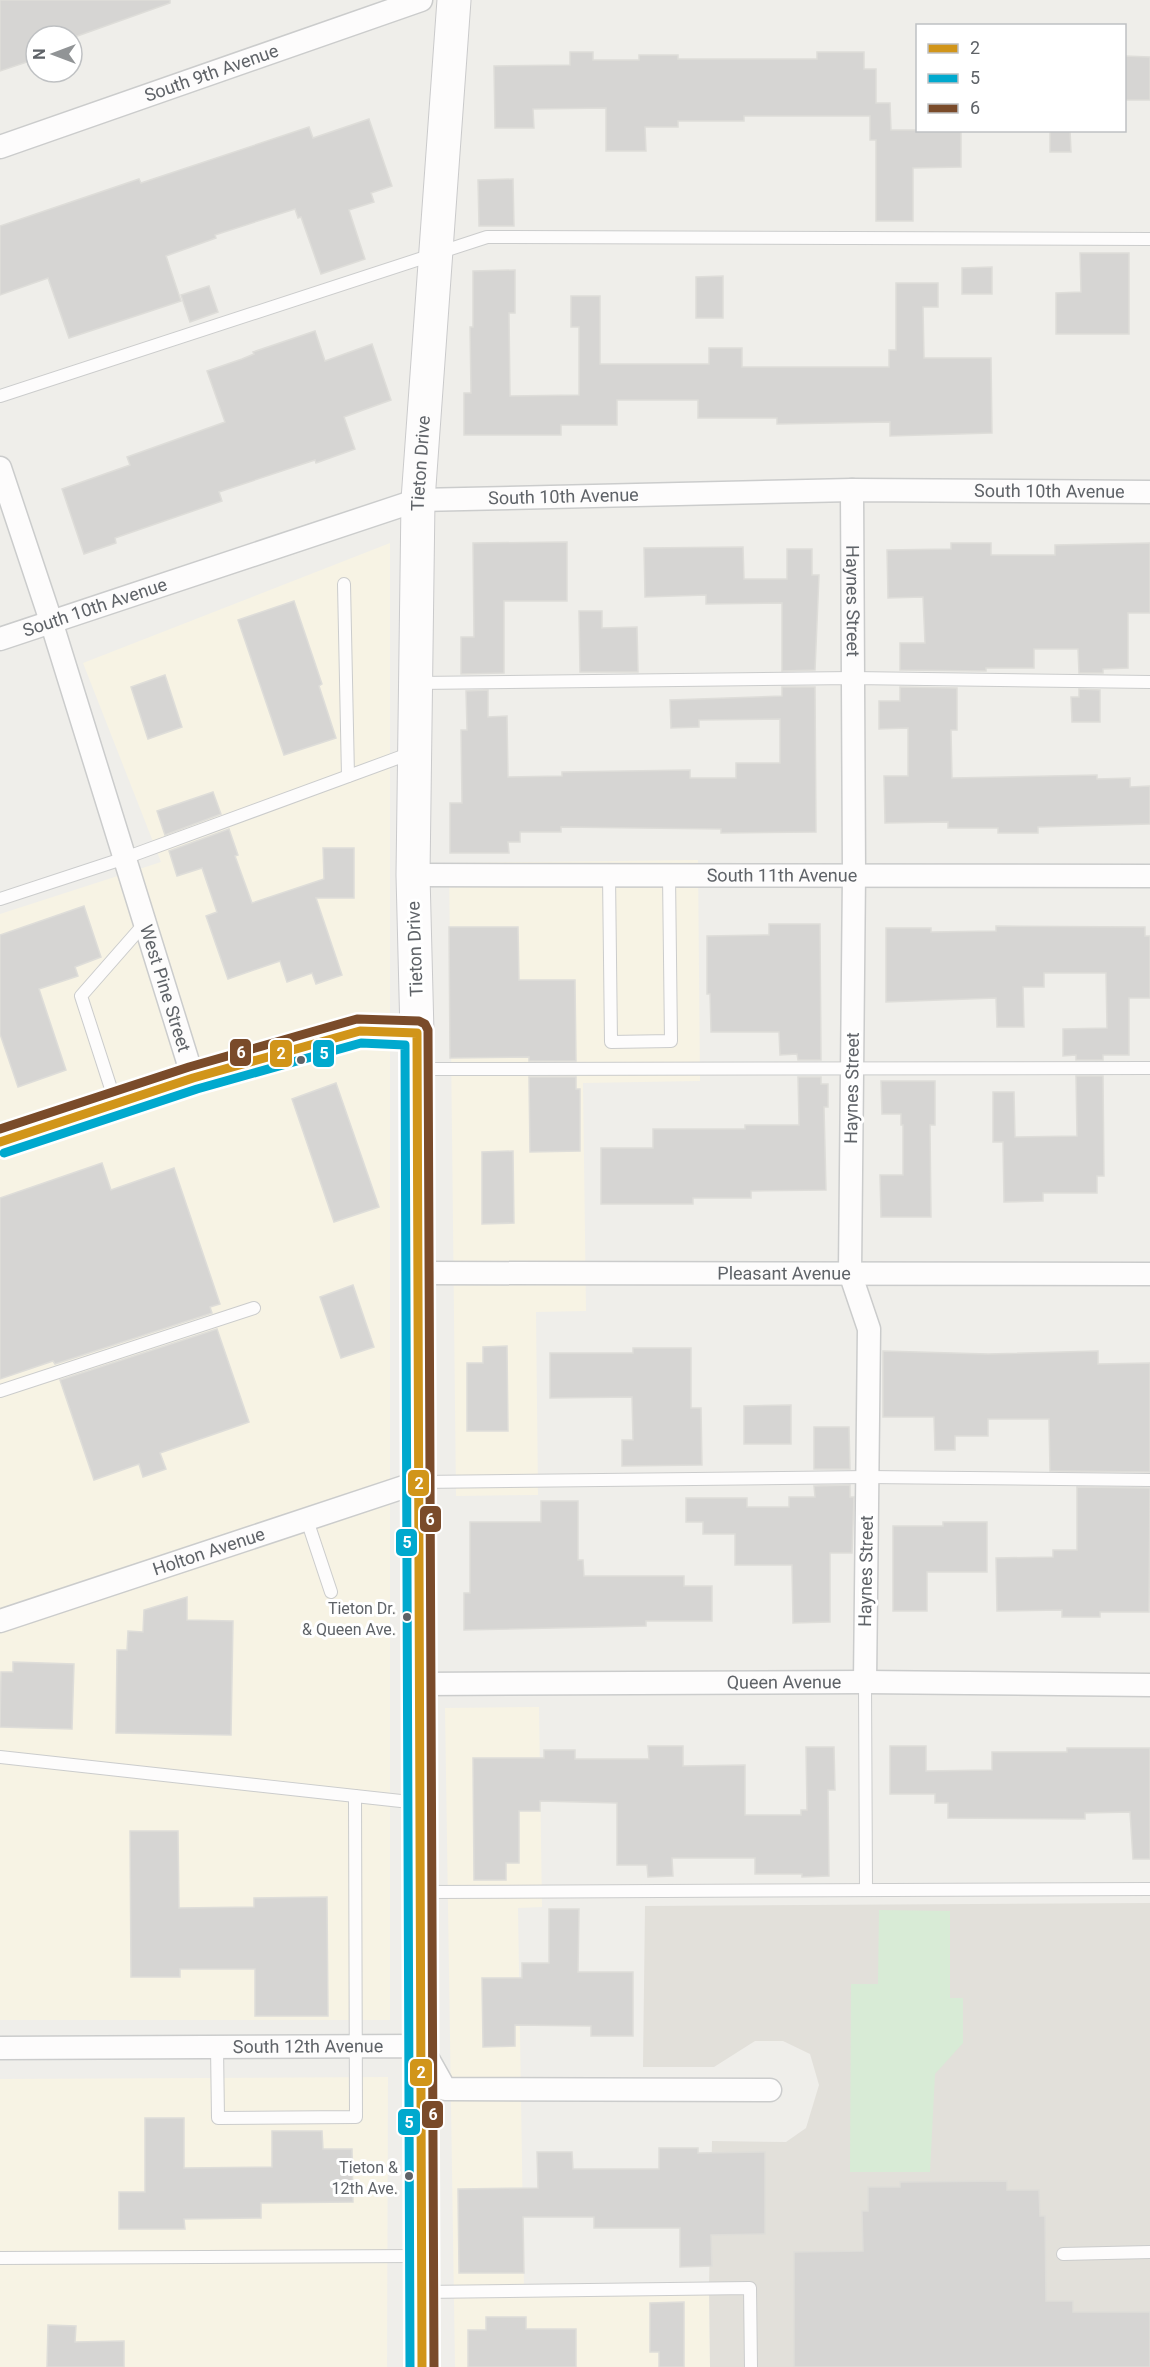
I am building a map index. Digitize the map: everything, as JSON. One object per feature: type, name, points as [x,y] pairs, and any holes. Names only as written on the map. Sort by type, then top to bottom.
[{"type":"main road","name":"Tieton Drive","points":[[422,2367],[417,1033],[413,875],[418,500],[454,0]]},
{"type":"street","name":"South 9th Avenue","points":[[0,147],[421,0]]},
{"type":"street","name":"West Pine Street","points":[[0,468],[51,621],[193,1078]]},
{"type":"street","name":"South 10th Avenue","points":[[0,639],[418,500],[852,490],[1150,492]]},
{"type":"street","name":"Haynes Street","points":[[852,490],[854,874],[850,1273],[868,1329],[865,1682]]},
{"type":"street","name":"South 11th Avenue","points":[[413,875],[1150,876]]},
{"type":"street","points":[[0,1142],[193,1078],[360,1031],[417,1033]]},
{"type":"street","name":"Pleasant Avenue","points":[[418,1273],[1150,1274]]},
{"type":"street","name":"Holton Avenue","points":[[0,1621],[419,1482]]},
{"type":"street","name":"Queen Avenue","points":[[420,1684],[865,1682],[1150,1685]]},
{"type":"street","points":[[421,2046],[445,2089],[770,2090]]},
{"type":"street","name":"South 12th Avenue","points":[[0,2048],[421,2046]]},
{"type":"lane","points":[[0,396],[487,237],[1150,240]]},
{"type":"lane","points":[[344,584],[348,776]]},
{"type":"lane","points":[[416,683],[853,678],[1150,682]]},
{"type":"lane","points":[[0,899],[125,858],[415,752]]},
{"type":"lane","points":[[609,875],[611,1042],[670,1041],[669,875]]},
{"type":"lane","points":[[116,1104],[81,996],[145,923]]},
{"type":"lane","points":[[417,1069],[1150,1068]]},
{"type":"lane","points":[[0,1391],[254,1308]]},
{"type":"lane","points":[[419,1482],[868,1477],[1150,1480]]},
{"type":"lane","points":[[307,1520],[331,1592]]},
{"type":"lane","points":[[865,1682],[866,1889]]},
{"type":"lane","points":[[0,1757],[420,1803]]},
{"type":"lane","points":[[217,2047],[218,2118],[356,2117],[356,1796]]},
{"type":"lane","points":[[420,1892],[1150,1889]]},
{"type":"lane","points":[[1063,2254],[1150,2253]]},
{"type":"lane","points":[[0,2258],[422,2256]]},
{"type":"lane","points":[[422,2292],[750,2288],[751,2367]]},
{"type":"shaded area","points":[[390,543],[390,2020],[0,2020],[0,914],[161,862],[83,663]]},
{"type":"shaded area","points":[[698,860],[700,1081],[583,1083],[586,1311],[536,1312],[538,1495],[456,1496],[449,863]]},
{"type":"shaded area","points":[[539,1707],[542,1907],[518,1908],[524,2288],[709,2286],[710,2367],[455,2367],[445,1708]]},
{"type":"shaded area","points":[[1150,1903],[1150,2367],[710,2367],[712,2141],[786,2142],[806,2128],[819,2085],[810,2054],[783,2041],[755,2041],[714,2067],[643,2067],[645,1906]]},
{"type":"shaded area","points":[[388,2077],[387,2367],[0,2367],[0,2079]]},
{"type":"green space","points":[[879,1910],[950,1911],[950,1998],[963,1998],[963,2043],[935,2074],[930,2172],[850,2172],[851,1984],[878,1984]]},
{"type":"building","points":[[0,0],[170,0],[170,3],[84,34],[84,24],[24,24],[24,63],[0,71]]},
{"type":"building","points":[[570,52],[593,52],[593,60],[639,60],[639,55],[678,55],[678,59],[817,59],[817,52],[864,52],[864,69],[876,69],[876,103],[890,103],[891,130],[961,132],[961,167],[913,168],[913,221],[876,221],[876,140],[870,140],[870,116],[744,116],[744,121],[678,121],[678,127],[645,127],[646,151],[606,151],[606,108],[533,109],[534,128],[495,128],[494,66],[570,65]]},
{"type":"building","points":[[1126,56],[1150,57],[1150,100],[1126,100]]},
{"type":"building","points":[[369,119],[392,186],[371,193],[374,202],[349,210],[365,259],[321,274],[301,217],[298,218],[295,209],[215,235],[216,238],[166,256],[181,301],[69,338],[48,278],[0,295],[0,226],[139,179],[141,183],[309,127],[313,138]]},
{"type":"building","points":[[1050,132],[1070,132],[1071,152],[1050,152]]},
{"type":"building","points":[[513,179],[514,226],[479,226],[478,180]]},
{"type":"building","points":[[1080,253],[1129,253],[1129,334],[1056,334],[1056,293],[1081,292]]},
{"type":"building","points":[[992,267],[992,294],[962,294],[962,268]]},
{"type":"building","points":[[515,270],[515,313],[509,313],[510,396],[579,395],[579,327],[571,327],[571,296],[600,296],[600,364],[709,364],[709,348],[742,348],[742,367],[889,367],[889,350],[896,350],[896,283],[938,283],[938,307],[923,307],[924,358],[991,358],[992,433],[890,436],[890,422],[777,424],[777,418],[698,418],[698,400],[617,400],[617,425],[561,425],[561,435],[464,435],[464,393],[471,393],[470,327],[473,327],[473,271]]},
{"type":"building","points":[[723,276],[723,318],[696,318],[696,277]]},
{"type":"building","points":[[209,286],[218,312],[190,322],[181,295]]},
{"type":"building","points":[[315,331],[325,361],[372,344],[391,400],[344,417],[355,449],[219,492],[222,501],[115,538],[116,543],[84,554],[62,489],[130,465],[127,457],[225,422],[207,371],[242,359],[254,354],[253,352]]},
{"type":"building","points":[[567,542],[567,601],[504,601],[504,673],[461,674],[461,637],[474,637],[473,543]]},
{"type":"building","points":[[951,543],[991,543],[991,555],[1055,555],[1055,545],[1150,543],[1150,613],[1128,613],[1128,668],[1103,669],[1103,673],[1079,673],[1078,649],[1034,649],[1034,668],[986,668],[986,671],[900,670],[900,643],[925,643],[923,597],[888,598],[887,550],[951,549]]},
{"type":"building","points":[[743,547],[744,579],[787,579],[787,549],[812,549],[812,575],[819,575],[815,670],[782,671],[782,603],[706,604],[706,595],[645,597],[644,548]]},
{"type":"building","points":[[294,601],[322,684],[319,686],[336,738],[284,755],[238,620]]},
{"type":"building","points":[[579,611],[602,611],[602,628],[637,627],[638,672],[580,672]]},
{"type":"building","points":[[165,675],[182,727],[148,739],[131,687]]},
{"type":"building","points":[[782,687],[815,687],[816,832],[721,833],[721,829],[561,827],[561,832],[520,832],[520,842],[508,842],[509,853],[450,853],[450,803],[462,803],[461,730],[467,730],[466,691],[488,690],[488,717],[507,716],[508,777],[562,776],[562,772],[690,770],[690,778],[736,778],[736,763],[780,763],[780,719],[699,720],[699,727],[671,728],[670,700],[782,696]]},
{"type":"building","points":[[900,687],[957,688],[957,730],[951,730],[952,778],[1097,775],[1097,779],[1130,778],[1130,787],[1150,786],[1150,824],[1038,827],[1038,833],[998,833],[998,828],[948,828],[948,822],[885,823],[884,776],[908,776],[908,728],[879,729],[879,701],[900,701]]},
{"type":"building","points":[[1079,689],[1100,690],[1100,722],[1072,722],[1071,697],[1079,697]]},
{"type":"building","points":[[213,792],[221,814],[165,835],[157,811]]},
{"type":"building","points":[[229,829],[238,855],[235,856],[252,903],[324,879],[323,848],[354,848],[354,898],[316,898],[342,975],[316,984],[312,973],[287,982],[280,961],[228,979],[206,916],[217,912],[202,868],[177,876],[169,851]]},
{"type":"building","points":[[84,906],[101,957],[75,967],[78,976],[39,989],[66,1070],[18,1087],[0,1034],[0,935]]},
{"type":"building","points":[[769,924],[820,924],[821,1060],[798,1060],[797,1054],[780,1055],[779,1032],[711,1032],[710,994],[707,994],[707,936],[769,935]]},
{"type":"building","points":[[996,926],[1145,927],[1145,936],[1150,936],[1150,998],[1129,998],[1129,1055],[1103,1055],[1103,1060],[1076,1060],[1076,1055],[1063,1056],[1063,1029],[1107,1028],[1106,973],[1044,973],[1044,987],[1023,987],[1024,1027],[997,1027],[996,998],[886,1002],[886,928],[931,928],[931,932],[996,931]]},
{"type":"building","points":[[449,927],[518,927],[519,980],[575,980],[576,1061],[529,1061],[529,1057],[450,1058]]},
{"type":"building","points":[[1076,1076],[1103,1076],[1104,1176],[1097,1176],[1097,1193],[1043,1193],[1043,1201],[1004,1202],[1003,1142],[993,1142],[993,1092],[1014,1092],[1015,1137],[1077,1136]]},
{"type":"building","points":[[529,1077],[576,1077],[576,1089],[580,1089],[580,1151],[530,1152]]},
{"type":"building","points":[[798,1077],[821,1077],[821,1084],[828,1084],[828,1107],[824,1107],[826,1190],[751,1191],[751,1198],[693,1198],[693,1204],[601,1204],[601,1148],[653,1148],[653,1129],[745,1129],[745,1125],[799,1125]]},
{"type":"building","points":[[881,1081],[935,1081],[935,1125],[930,1125],[931,1217],[881,1217],[880,1175],[903,1175],[903,1125],[901,1125],[901,1114],[882,1114]]},
{"type":"building","points":[[336,1083],[379,1207],[334,1222],[292,1099]]},
{"type":"building","points":[[513,1151],[514,1223],[482,1224],[482,1152]]},
{"type":"building","points":[[102,1163],[111,1190],[174,1168],[220,1304],[210,1307],[212,1313],[55,1364],[53,1361],[0,1379],[0,1198]]},
{"type":"building","points":[[353,1285],[374,1347],[341,1358],[320,1297]]},
{"type":"building","points":[[217,1329],[249,1422],[160,1453],[166,1469],[143,1477],[139,1464],[94,1480],[60,1380]]},
{"type":"building","points":[[507,1346],[508,1431],[467,1431],[467,1363],[483,1363],[483,1347]]},
{"type":"building","points":[[633,1348],[691,1348],[691,1408],[701,1408],[702,1465],[622,1466],[622,1440],[633,1440],[632,1397],[550,1398],[550,1353],[633,1353]]},
{"type":"building","points":[[883,1351],[988,1354],[1098,1351],[1098,1364],[1150,1363],[1150,1472],[1050,1471],[1049,1419],[988,1419],[988,1436],[955,1436],[955,1450],[935,1450],[934,1417],[883,1417]]},
{"type":"building","points":[[791,1405],[791,1444],[744,1444],[744,1406]]},
{"type":"building","points":[[814,1427],[849,1427],[850,1469],[814,1469]]},
{"type":"building","points":[[850,1485],[850,1497],[854,1497],[852,1553],[830,1553],[830,1622],[793,1623],[792,1565],[735,1565],[735,1534],[703,1534],[703,1522],[686,1522],[686,1498],[747,1498],[747,1507],[789,1507],[789,1497],[815,1497],[814,1486]]},
{"type":"building","points":[[1077,1487],[1150,1488],[1149,1612],[1100,1612],[1100,1617],[1062,1617],[1062,1610],[997,1611],[996,1558],[1053,1557],[1053,1550],[1077,1550]]},
{"type":"building","points":[[541,1501],[578,1501],[578,1560],[583,1560],[584,1576],[684,1576],[684,1586],[712,1586],[712,1621],[646,1621],[646,1626],[464,1630],[464,1593],[470,1593],[470,1522],[541,1522]]},
{"type":"building","points":[[943,1522],[987,1522],[987,1572],[927,1572],[927,1611],[893,1611],[893,1526],[943,1526]]},
{"type":"building","points":[[187,1597],[187,1620],[233,1621],[231,1735],[116,1733],[117,1650],[127,1650],[128,1631],[143,1632],[144,1610]]},
{"type":"building","points":[[13,1662],[74,1664],[72,1729],[0,1727],[1,1672],[13,1672]]},
{"type":"building","points":[[648,1746],[683,1746],[683,1766],[745,1765],[745,1815],[801,1815],[801,1810],[807,1810],[806,1747],[834,1747],[835,1790],[828,1790],[829,1876],[755,1874],[755,1858],[672,1858],[673,1876],[648,1877],[647,1865],[617,1865],[617,1803],[540,1801],[540,1811],[519,1811],[519,1863],[506,1863],[506,1880],[474,1880],[473,1758],[544,1758],[544,1750],[575,1750],[575,1759],[649,1759]]},
{"type":"building","points":[[890,1746],[926,1746],[926,1771],[992,1770],[992,1752],[1067,1752],[1067,1748],[1150,1748],[1150,1859],[1133,1859],[1130,1812],[1085,1813],[1085,1819],[948,1818],[948,1803],[935,1803],[935,1794],[890,1794]]},
{"type":"building","points":[[130,1831],[178,1831],[179,1908],[254,1907],[254,1898],[327,1897],[328,2016],[255,2016],[255,1969],[180,1969],[180,1977],[131,1977]]},
{"type":"building","points":[[549,1909],[579,1909],[578,1972],[633,1972],[633,2036],[591,2036],[591,2026],[515,2025],[515,2046],[483,2047],[482,1978],[522,1978],[522,1963],[549,1963]]},
{"type":"building","points":[[145,2118],[184,2118],[184,2168],[272,2167],[272,2131],[322,2131],[323,2149],[352,2149],[353,2202],[261,2203],[261,2218],[184,2219],[185,2229],[119,2229],[119,2192],[145,2192]]},
{"type":"building","points":[[659,2148],[698,2148],[698,2153],[765,2152],[765,2234],[711,2235],[712,2266],[680,2267],[680,2228],[594,2228],[594,2217],[523,2217],[524,2273],[459,2273],[458,2189],[538,2188],[537,2152],[572,2152],[573,2169],[659,2169]]},
{"type":"building","points":[[1007,2181],[1007,2190],[1039,2190],[1040,2216],[1045,2216],[1046,2301],[1073,2301],[1073,2312],[1150,2312],[1150,2367],[794,2367],[794,2252],[863,2251],[862,2211],[868,2211],[868,2187],[900,2187],[900,2182]]},
{"type":"building","points":[[684,2302],[684,2367],[659,2367],[659,2352],[650,2352],[650,2303]]},
{"type":"building","points":[[486,2317],[526,2317],[526,2329],[576,2329],[576,2367],[468,2367],[468,2330],[486,2330]]},
{"type":"building","points":[[48,2325],[76,2326],[75,2342],[124,2341],[124,2367],[47,2367]]},
{"type":"transit line","name":"6","points":[[0,1129],[189,1067],[357,1019],[419,1021],[425,1024],[428,1030],[434,2367]]},
{"type":"transit line","name":"2","points":[[0,1142],[193,1078],[360,1031],[417,1033],[422,2367]]},
{"type":"transit line","name":"5","points":[[4,1153],[197,1089],[361,1043],[405,1045],[410,2367]]},
{"type":"place","name":"Tieton Dr. & Queen Ave.","points":[[407,1617]]},
{"type":"place","name":"Tieton & 12th Ave.","points":[[409,2176]]}]
